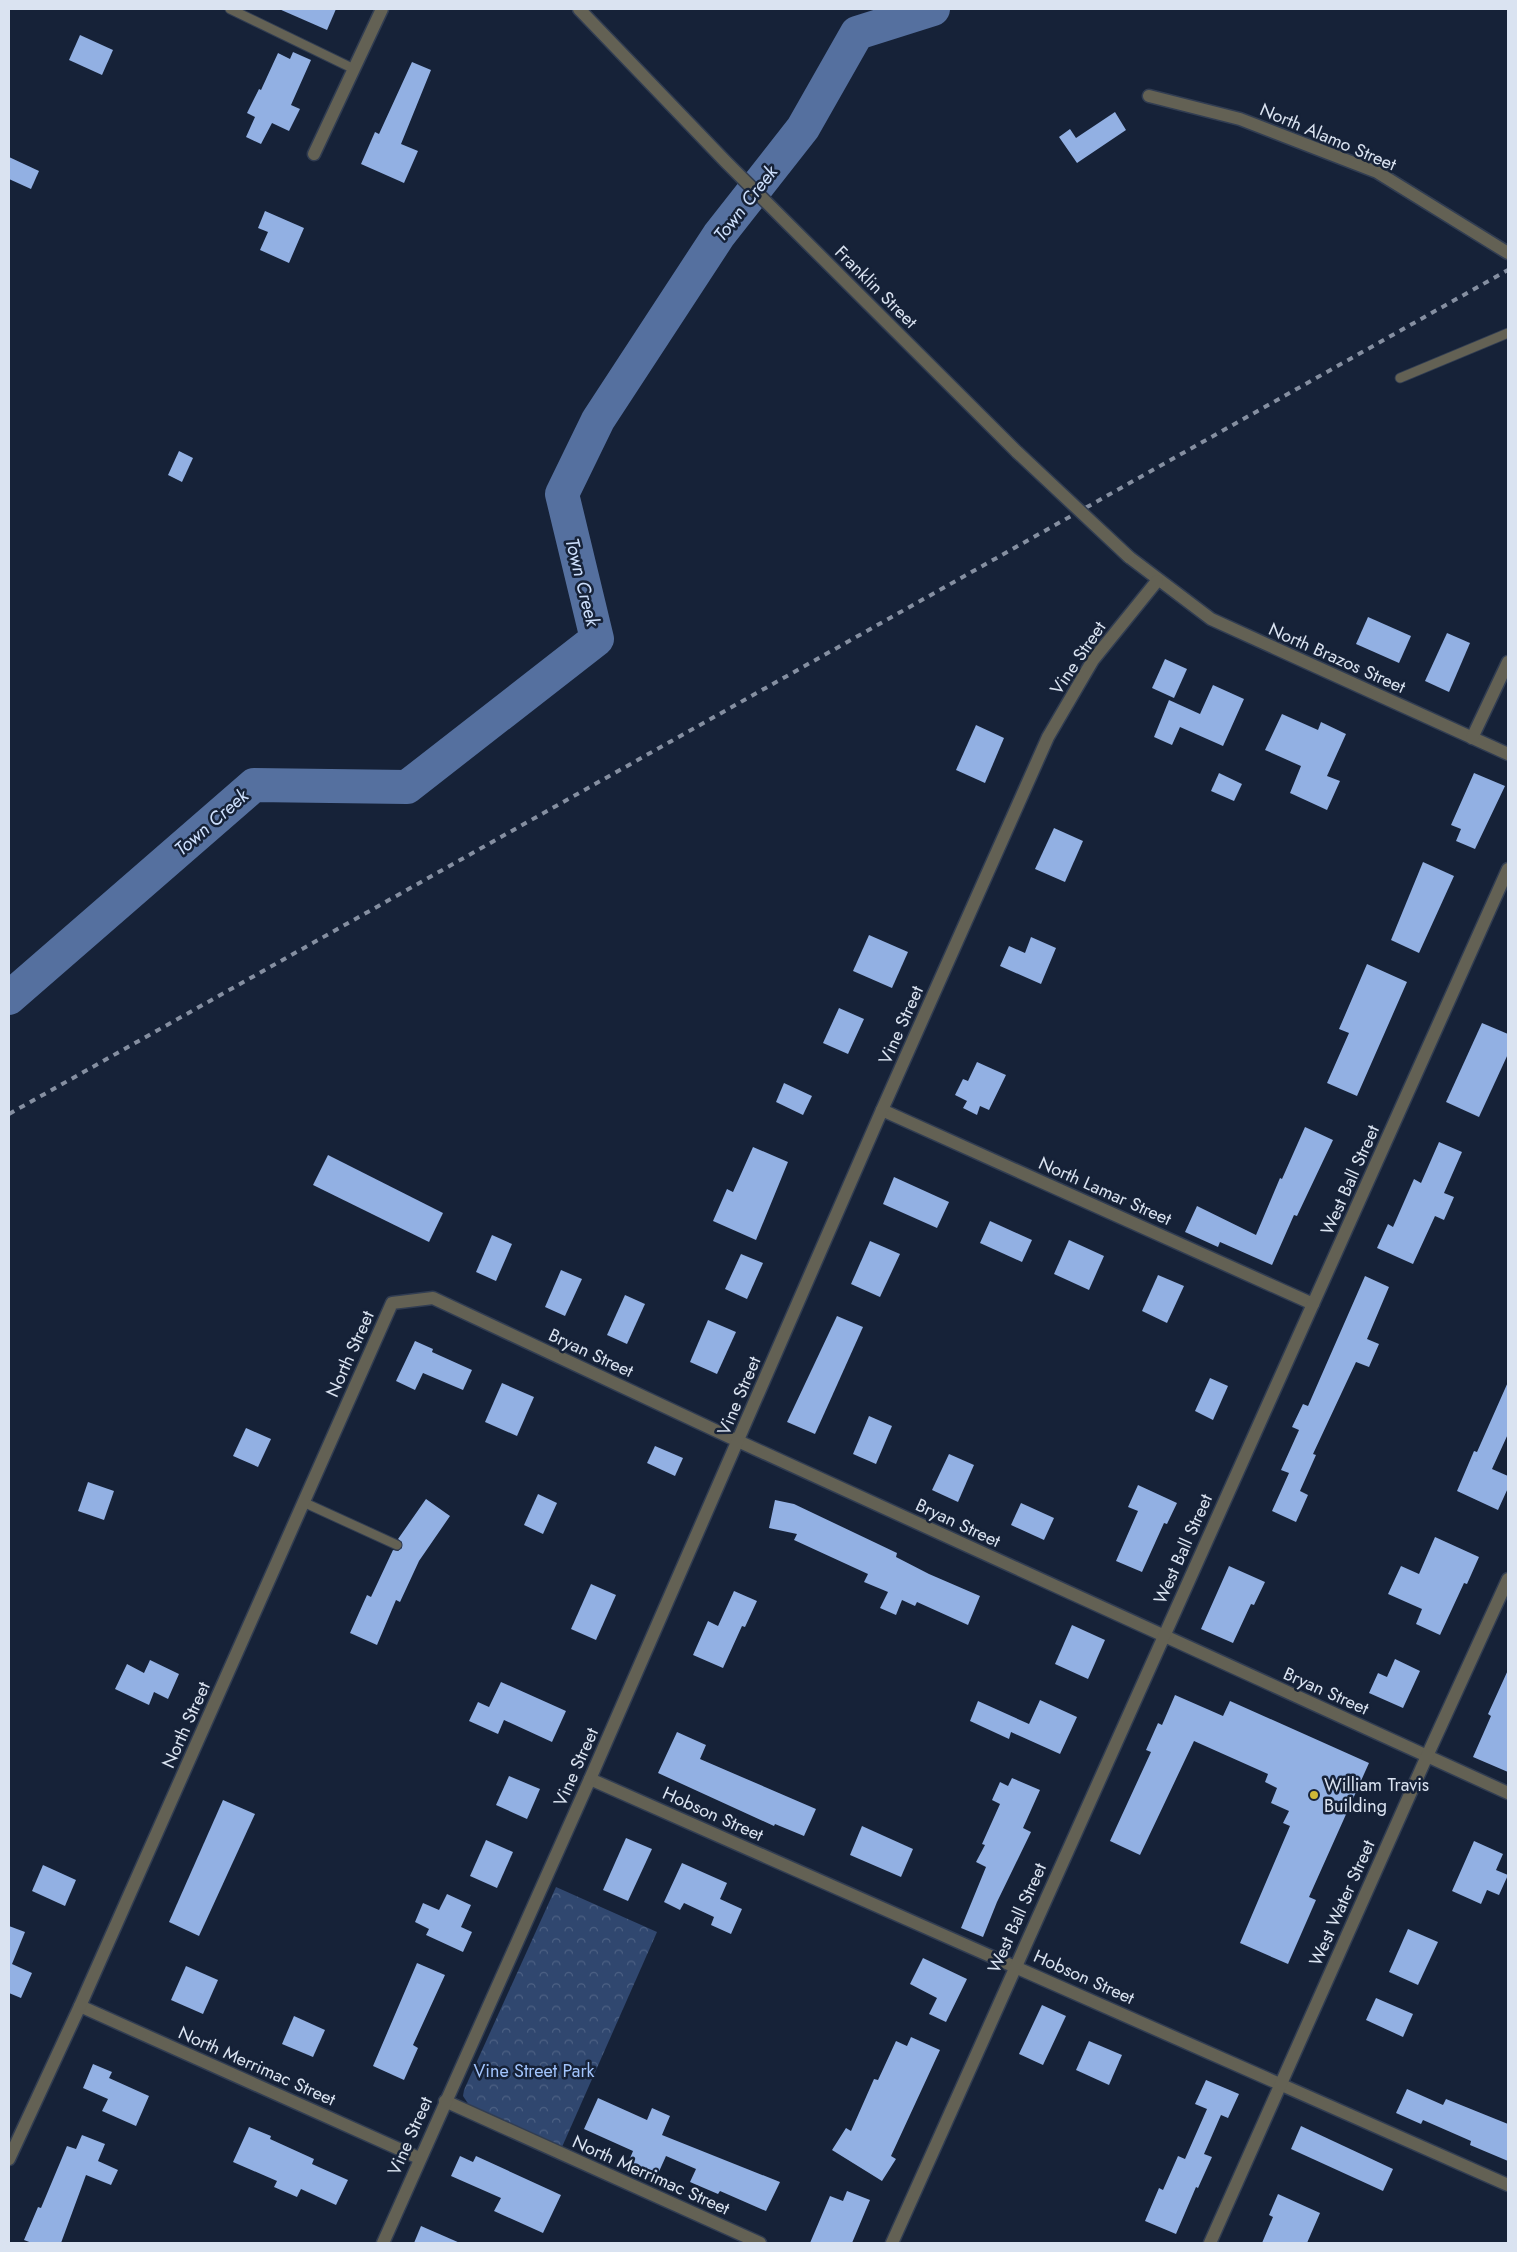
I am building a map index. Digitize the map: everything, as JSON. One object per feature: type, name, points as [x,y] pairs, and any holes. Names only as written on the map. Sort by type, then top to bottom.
[{"type":"street","points":[[314,154],[382,9]]},
{"type":"street","name":"Franklin Street","points":[[579,9],[787,224],[1017,452],[1157,581]]},
{"type":"street","name":"North Alamo Street","points":[[1149,96],[1240,118],[1377,172],[1508,253]]},
{"type":"street","name":"North Brazos Street","points":[[1157,581],[1211,619],[1508,754]]},
{"type":"street","name":"Vine Street","points":[[382,2243],[590,1779],[882,1110],[1048,737],[1093,660],[1157,581]]},
{"type":"street","points":[[1472,738],[1508,662]]},
{"type":"street","name":"West Ball Street","points":[[892,2243],[1162,1636],[1508,869]]},
{"type":"street","name":"North Lamar Street","points":[[882,1110],[1313,1304]]},
{"type":"street","name":"Bryan Street","points":[[392,1303],[433,1298],[738,1441],[1508,1793]]},
{"type":"street","name":"North Street","points":[[9,2159],[80,2006],[392,1303]]},
{"type":"street","name":"West Water Street","points":[[1210,2243],[1280,2082],[1508,1579]]},
{"type":"street","name":"Hobson Street","points":[[590,1779],[1280,2082],[1508,2185]]},
{"type":"street","name":"North Merrimac Street","points":[[80,2006],[419,2158]]},
{"type":"street","name":"North Merrimac Street","points":[[445,2102],[760,2243]]},
{"type":"lane","points":[[230,9],[354,69]]},
{"type":"lane","points":[[1400,378],[1508,333]]},
{"type":"lane","points":[[303,1502],[397,1546]]},
{"type":"green space","name":"Vine Street Park","points":[[556,1887],[657,1932],[562,2147],[469,2105],[463,2096],[464,2090]]},
{"type":"building","points":[[279,9],[336,9],[327,30]]},
{"type":"building","points":[[80,35],[113,50],[102,75],[69,60]]},
{"type":"building","points":[[293,52],[311,60],[291,105],[300,109],[289,131],[272,123],[261,144],[246,137],[255,117],[247,113],[259,89],[261,90],[278,53],[290,59]]},
{"type":"building","points":[[412,62],[431,70],[401,144],[418,151],[404,183],[361,164],[375,132],[379,134]]},
{"type":"building","points":[[1115,112],[1126,130],[1077,163],[1059,137],[1070,129],[1076,138]]},
{"type":"building","points":[[9,157],[39,171],[31,189],[9,179]]},
{"type":"building","points":[[265,211],[304,228],[289,263],[260,250],[268,232],[258,228]]},
{"type":"building","points":[[179,451],[193,458],[182,482],[168,475]]},
{"type":"building","points":[[1368,617],[1411,636],[1399,663],[1356,644]]},
{"type":"building","points":[[1447,633],[1470,643],[1449,692],[1425,681]]},
{"type":"building","points":[[1165,659],[1187,669],[1174,698],[1152,688]]},
{"type":"building","points":[[1213,685],[1244,699],[1223,746],[1180,727],[1172,745],[1154,737],[1169,700],[1200,714]]},
{"type":"building","points":[[1282,714],[1318,730],[1321,722],[1346,734],[1327,776],[1340,781],[1327,810],[1290,793],[1301,766],[1265,750]]},
{"type":"building","points":[[976,725],[1004,738],[985,783],[956,770]]},
{"type":"building","points":[[1219,773],[1242,784],[1234,801],[1211,791]]},
{"type":"building","points":[[1474,773],[1505,786],[1475,849],[1456,841],[1461,829],[1451,825]]},
{"type":"building","points":[[1054,828],[1083,841],[1065,882],[1035,869]]},
{"type":"building","points":[[1423,862],[1454,876],[1419,953],[1391,940]]},
{"type":"building","points":[[869,935],[908,952],[892,988],[853,971]]},
{"type":"building","points":[[1031,937],[1056,948],[1041,984],[1000,966],[1009,946],[1025,953]]},
{"type":"building","points":[[1367,964],[1407,982],[1357,1096],[1327,1083],[1349,1033],[1339,1029]]},
{"type":"building","points":[[839,1008],[864,1019],[848,1054],[823,1043]]},
{"type":"building","points":[[1482,1023],[1508,1034],[1508,1054],[1479,1117],[1446,1102]]},
{"type":"building","points":[[977,1062],[1006,1075],[989,1110],[980,1106],[977,1115],[963,1108],[967,1101],[955,1095],[963,1079],[968,1081]]},
{"type":"building","points":[[784,1083],[812,1096],[803,1115],[776,1102]]},
{"type":"building","points":[[1305,1127],[1333,1140],[1297,1216],[1294,1215],[1272,1265],[1220,1242],[1218,1247],[1185,1232],[1197,1206],[1256,1235],[1280,1178],[1282,1179]]},
{"type":"building","points":[[1439,1142],[1462,1152],[1444,1193],[1454,1197],[1444,1220],[1435,1216],[1413,1264],[1377,1248],[1388,1224],[1393,1227],[1414,1179],[1421,1183]]},
{"type":"building","points":[[753,1147],[788,1162],[756,1240],[713,1221],[727,1189],[733,1192]]},
{"type":"building","points":[[328,1155],[443,1213],[429,1242],[313,1185]]},
{"type":"building","points":[[894,1177],[949,1202],[937,1228],[883,1204]]},
{"type":"building","points":[[990,1221],[1032,1240],[1022,1262],[980,1243]]},
{"type":"building","points":[[492,1235],[512,1244],[496,1281],[476,1272]]},
{"type":"building","points":[[1069,1240],[1104,1256],[1089,1290],[1054,1274]]},
{"type":"building","points":[[870,1241],[900,1254],[880,1297],[851,1284]]},
{"type":"building","points":[[741,1254],[763,1263],[747,1299],[725,1289]]},
{"type":"building","points":[[561,1270],[582,1279],[565,1316],[545,1307]]},
{"type":"building","points":[[1158,1275],[1184,1286],[1167,1323],[1142,1311]]},
{"type":"building","points":[[1365,1276],[1389,1287],[1367,1339],[1379,1344],[1369,1367],[1356,1362],[1313,1454],[1316,1455],[1300,1491],[1308,1495],[1296,1522],[1272,1511],[1289,1473],[1281,1470],[1299,1430],[1292,1427],[1303,1404],[1308,1406]]},
{"type":"building","points":[[625,1295],[645,1304],[627,1344],[607,1335]]},
{"type":"building","points":[[837,1316],[863,1327],[815,1434],[787,1422]]},
{"type":"building","points":[[708,1320],[736,1332],[717,1374],[690,1362]]},
{"type":"building","points":[[415,1341],[433,1349],[432,1352],[472,1370],[463,1390],[423,1373],[415,1390],[396,1381]]},
{"type":"building","points":[[1210,1378],[1228,1386],[1213,1420],[1195,1411]]},
{"type":"building","points":[[1508,1382],[1508,1434],[1492,1469],[1508,1476],[1508,1488],[1498,1510],[1457,1491],[1474,1451],[1477,1452]]},
{"type":"building","points":[[502,1383],[534,1397],[517,1436],[485,1422]]},
{"type":"building","points":[[869,1416],[892,1426],[876,1464],[853,1454]]},
{"type":"building","points":[[246,1428],[271,1439],[258,1467],[233,1456]]},
{"type":"building","points":[[655,1446],[683,1458],[675,1476],[647,1463]]},
{"type":"building","points":[[949,1454],[974,1465],[958,1502],[932,1490]]},
{"type":"building","points":[[88,1482],[114,1491],[104,1520],[78,1511]]},
{"type":"building","points":[[1138,1485],[1177,1503],[1167,1524],[1164,1523],[1142,1572],[1116,1561],[1138,1511],[1128,1507]]},
{"type":"building","points":[[538,1494],[557,1503],[543,1534],[524,1525]]},
{"type":"building","points":[[426,1499],[450,1516],[419,1561],[400,1602],[396,1600],[377,1645],[350,1633],[367,1595],[371,1597],[393,1550],[398,1551],[402,1548],[402,1542],[398,1539]]},
{"type":"building","points":[[775,1500],[794,1504],[897,1553],[896,1557],[929,1574],[980,1596],[968,1625],[917,1602],[915,1606],[902,1600],[896,1615],[880,1608],[888,1592],[864,1582],[868,1574],[794,1540],[797,1534],[769,1528]]},
{"type":"building","points":[[1021,1503],[1054,1518],[1044,1540],[1011,1525]]},
{"type":"building","points":[[1435,1537],[1479,1557],[1467,1584],[1464,1583],[1440,1635],[1416,1624],[1422,1609],[1388,1594],[1401,1566],[1419,1574]]},
{"type":"building","points":[[1229,1566],[1265,1582],[1254,1605],[1251,1604],[1233,1643],[1201,1629]]},
{"type":"building","points":[[591,1584],[616,1595],[596,1640],[571,1629]]},
{"type":"building","points":[[734,1591],[757,1601],[745,1627],[742,1626],[723,1668],[693,1655],[708,1621],[718,1626]]},
{"type":"building","points":[[1072,1625],[1105,1640],[1088,1679],[1055,1664]]},
{"type":"building","points":[[1395,1659],[1420,1671],[1403,1708],[1369,1693],[1378,1673],[1387,1677]]},
{"type":"building","points":[[150,1660],[179,1674],[168,1699],[154,1692],[149,1705],[115,1689],[127,1664],[144,1673]]},
{"type":"building","points":[[1508,1670],[1508,1772],[1473,1757],[1491,1716],[1488,1714]]},
{"type":"building","points":[[501,1682],[566,1711],[552,1742],[504,1720],[498,1734],[469,1721],[478,1702],[489,1707]]},
{"type":"building","points":[[1175,1695],[1223,1716],[1230,1701],[1369,1763],[1309,1897],[1316,1900],[1288,1964],[1240,1943],[1290,1826],[1283,1823],[1289,1811],[1271,1803],[1277,1788],[1265,1782],[1268,1774],[1194,1741],[1140,1855],[1110,1841],[1151,1752],[1146,1750],[1158,1723],[1162,1725]]},
{"type":"building","points":[[1040,1700],[1077,1717],[1060,1754],[1011,1732],[1009,1739],[970,1721],[978,1701],[1029,1724]]},
{"type":"building","points":[[677,1732],[706,1745],[700,1759],[816,1809],[804,1836],[775,1824],[774,1826],[658,1773]]},
{"type":"building","points":[[509,1776],[540,1789],[527,1819],[496,1805]]},
{"type":"building","points":[[1012,1778],[1040,1790],[1023,1828],[1031,1832],[997,1902],[983,1937],[961,1928],[986,1867],[976,1862],[985,1845],[982,1844],[1000,1804],[992,1800],[1000,1782],[1008,1786]]},
{"type":"building","points":[[223,1800],[255,1814],[199,1936],[169,1922]]},
{"type":"building","points":[[862,1826],[913,1849],[901,1877],[850,1855]]},
{"type":"building","points":[[626,1838],[652,1849],[628,1901],[603,1890]]},
{"type":"building","points":[[486,1840],[513,1852],[497,1888],[470,1876]]},
{"type":"building","points":[[1474,1841],[1503,1854],[1496,1870],[1508,1875],[1499,1895],[1487,1890],[1481,1904],[1452,1891]]},
{"type":"building","points":[[682,1863],[727,1883],[720,1899],[742,1909],[731,1934],[711,1925],[714,1917],[684,1903],[680,1910],[664,1902]]},
{"type":"building","points":[[43,1865],[76,1880],[65,1906],[32,1891]]},
{"type":"building","points":[[447,1894],[471,1905],[461,1927],[472,1932],[463,1952],[426,1935],[429,1929],[415,1922],[423,1903],[439,1910]]},
{"type":"building","points":[[9,1926],[25,1932],[12,1964],[32,1973],[21,1998],[9,1993]]},
{"type":"building","points":[[1408,1929],[1438,1942],[1418,1985],[1389,1972]]},
{"type":"building","points":[[923,1958],[967,1979],[946,2022],[929,2014],[937,1998],[910,1984]]},
{"type":"building","points":[[417,1963],[445,1975],[413,2045],[418,2048],[404,2080],[373,2066]]},
{"type":"building","points":[[186,1966],[218,1980],[203,2014],[171,2000]]},
{"type":"building","points":[[1376,1998],[1413,2014],[1403,2037],[1366,2020]]},
{"type":"building","points":[[1042,2005],[1066,2016],[1043,2065],[1019,2054]]},
{"type":"building","points":[[294,2016],[325,2030],[313,2057],[282,2044]]},
{"type":"building","points":[[911,2037],[940,2050],[891,2156],[896,2159],[882,2181],[832,2150],[846,2128],[851,2131],[874,2079],[878,2080],[896,2041],[907,2046]]},
{"type":"building","points":[[1089,2041],[1122,2055],[1109,2085],[1076,2070]]},
{"type":"building","points":[[93,2064],[112,2072],[109,2078],[149,2096],[136,2126],[102,2111],[108,2099],[83,2088]]},
{"type":"building","points":[[1206,2080],[1239,2094],[1228,2118],[1221,2115],[1204,2154],[1212,2157],[1198,2188],[1196,2187],[1176,2234],[1145,2221],[1159,2188],[1163,2190],[1178,2156],[1185,2159],[1207,2109],[1195,2104]]},
{"type":"building","points":[[1407,2089],[1443,2105],[1446,2099],[1508,2124],[1508,2161],[1470,2145],[1471,2141],[1423,2120],[1421,2124],[1396,2113]]},
{"type":"building","points":[[598,2098],[647,2120],[652,2108],[670,2116],[662,2135],[780,2182],[766,2211],[720,2191],[718,2194],[690,2182],[696,2169],[666,2156],[657,2176],[628,2163],[633,2151],[584,2129]]},
{"type":"building","points":[[1301,2126],[1393,2169],[1383,2191],[1291,2149]]},
{"type":"building","points":[[249,2127],[271,2136],[270,2139],[314,2159],[312,2164],[348,2180],[336,2205],[301,2189],[297,2197],[274,2187],[277,2181],[233,2162]]},
{"type":"building","points":[[82,2135],[105,2144],[98,2161],[118,2170],[111,2185],[86,2175],[61,2243],[32,2243],[24,2240],[38,2207],[41,2208],[67,2146],[76,2149]]},
{"type":"building","points":[[460,2156],[473,2162],[476,2156],[561,2195],[543,2233],[494,2211],[501,2198],[451,2176]]},
{"type":"building","points":[[847,2191],[870,2200],[852,2243],[810,2243],[830,2196],[843,2201]]},
{"type":"building","points":[[1278,2194],[1320,2213],[1307,2243],[1262,2243],[1273,2217],[1269,2215]]},
{"type":"building","points":[[421,2226],[460,2243],[414,2243]]},
{"type":"waterway","name":"Town Creek","points":[[9,998],[254,785],[407,787],[597,639],[562,494],[598,420],[719,235],[803,128],[857,33],[933,9]]},
{"type":"railway","points":[[9,1114],[1508,270]]},
{"type":"place","name":"William Travis Building","points":[[1314,1795]]}]
